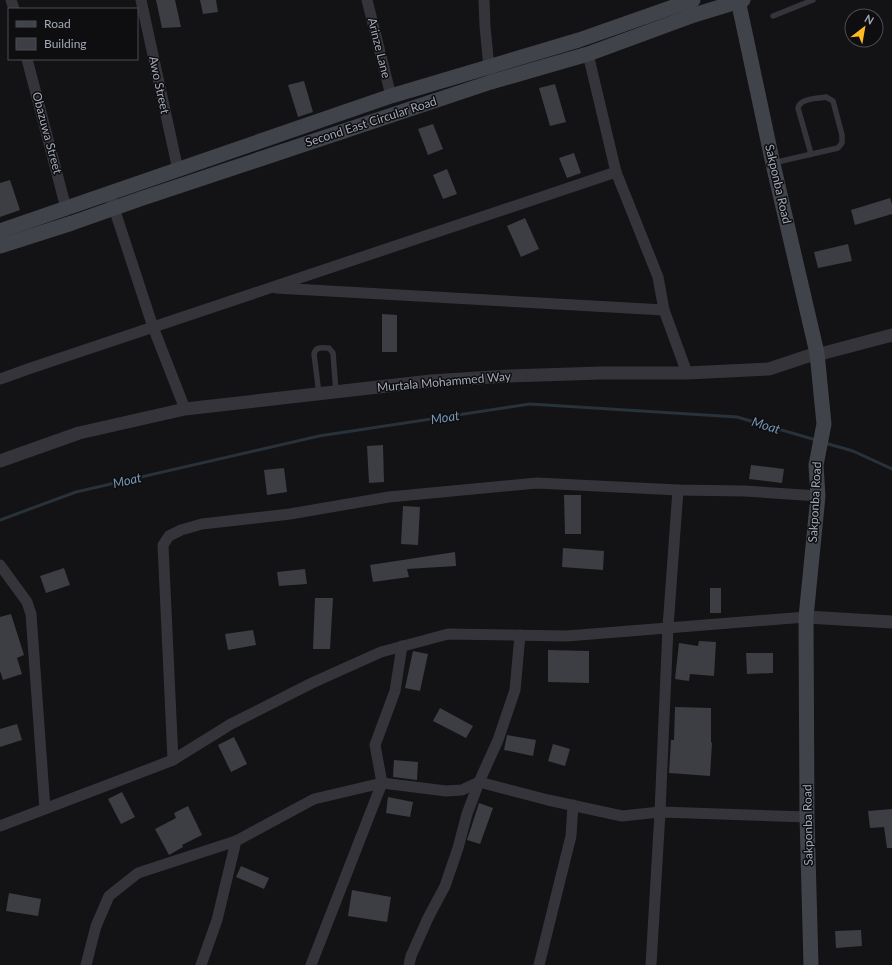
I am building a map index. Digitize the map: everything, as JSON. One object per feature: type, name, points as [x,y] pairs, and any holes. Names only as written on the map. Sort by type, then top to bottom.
[{"type":"main road","name":"Second East Circular Road","points":[[0,231],[391,96],[579,40],[693,0]]},
{"type":"main road","name":"Second East Circular Road","points":[[0,246],[491,82],[588,54],[739,0]]},
{"type":"main road","name":"Sakponba Road","points":[[739,0],[773,164],[817,352],[824,424],[816,465],[818,496],[806,616],[807,817],[810,965]]},
{"type":"street","name":"Awo Street","points":[[141,0],[178,170]]},
{"type":"street","name":"Arinze Lane","points":[[367,0],[391,96]]},
{"type":"street","points":[[484,0],[489,68]]},
{"type":"street","points":[[588,54],[616,172],[658,277],[664,310],[687,373]]},
{"type":"street","name":"Obazuwa Street","points":[[27,60],[66,208]]},
{"type":"street","points":[[0,379],[616,172]]},
{"type":"street","points":[[109,193],[153,327],[185,409]]},
{"type":"street","points":[[269,288],[664,310]]},
{"type":"street","name":"Murtala Mohammed Way","points":[[0,461],[79,433],[185,409],[431,382],[508,376],[602,373],[687,373],[769,368],[817,352],[824,353],[892,335]]},
{"type":"street","points":[[173,760],[163,545],[169,536],[181,530],[202,524],[290,514],[389,497],[537,483],[678,490],[745,491],[818,496]]},
{"type":"street","points":[[651,965],[660,812],[668,627],[678,490]]},
{"type":"street","points":[[0,565],[27,602],[32,614],[46,809]]},
{"type":"street","points":[[0,827],[173,760],[231,724],[292,693],[381,652],[448,634],[566,636],[806,616],[892,622]]},
{"type":"street","points":[[409,965],[411,956],[428,918],[445,886],[458,848],[467,814],[479,782],[498,740],[515,690],[520,635]]},
{"type":"street","points":[[310,965],[382,783],[375,745],[396,690],[402,646]]},
{"type":"street","points":[[86,965],[96,926],[109,896],[138,873],[236,841],[314,799],[382,783],[446,791],[462,790],[479,782],[548,800],[622,816],[660,812],[807,817]]},
{"type":"street","points":[[539,965],[571,836],[573,805]]},
{"type":"street","points":[[201,965],[217,920],[236,841]]},
{"type":"lane","points":[[773,16],[813,0]]},
{"type":"lane","points":[[773,164],[838,148],[842,143],[842,135],[833,101],[830,98],[826,97],[801,101],[798,104],[811,154]]},
{"type":"lane","points":[[319,394],[314,354],[315,350],[318,348],[329,348],[333,353],[336,392]]},
{"type":"building","points":[[156,0],[175,0],[181,27],[162,28]]},
{"type":"building","points":[[200,0],[216,0],[218,12],[203,14]]},
{"type":"building","points":[[304,81],[313,112],[298,117],[288,85]]},
{"type":"building","points":[[555,84],[566,122],[550,126],[539,88]]},
{"type":"building","points":[[433,124],[443,149],[428,155],[418,129]]},
{"type":"building","points":[[574,153],[581,173],[567,178],[559,158]]},
{"type":"building","points":[[447,169],[457,194],[443,199],[433,175]]},
{"type":"building","points":[[10,180],[20,210],[0,217],[0,183]]},
{"type":"building","points":[[890,198],[892,204],[892,214],[855,225],[851,210]]},
{"type":"building","points":[[525,218],[539,249],[521,257],[507,226]]},
{"type":"building","points":[[848,244],[852,261],[818,268],[814,252]]},
{"type":"building","points":[[382,314],[397,315],[397,352],[382,352]]},
{"type":"building","points":[[383,445],[384,482],[369,483],[367,446]]},
{"type":"building","points":[[751,465],[784,469],[782,483],[749,479]]},
{"type":"building","points":[[284,468],[287,492],[267,495],[264,470]]},
{"type":"building","points":[[564,495],[581,495],[581,534],[565,534]]},
{"type":"building","points":[[403,506],[420,507],[418,545],[401,544]]},
{"type":"building","points":[[563,548],[604,551],[603,570],[562,567]]},
{"type":"building","points":[[455,552],[456,566],[407,569],[409,577],[373,582],[370,565]]},
{"type":"building","points":[[64,568],[70,585],[46,593],[40,576]]},
{"type":"building","points":[[305,569],[307,584],[279,586],[277,572]]},
{"type":"building","points":[[710,588],[721,588],[721,613],[710,613]]},
{"type":"building","points":[[315,598],[333,598],[330,649],[313,649]]},
{"type":"building","points":[[11,614],[24,655],[17,658],[22,674],[3,680],[0,671],[0,617]]},
{"type":"building","points":[[253,630],[256,645],[228,650],[225,634]]},
{"type":"building","points":[[699,641],[716,642],[714,676],[690,674],[689,681],[675,679],[679,643],[698,646]]},
{"type":"building","points":[[548,650],[589,651],[589,683],[548,682]]},
{"type":"building","points":[[413,651],[428,654],[420,691],[405,688]]},
{"type":"building","points":[[746,653],[773,653],[773,673],[747,674]]},
{"type":"building","points":[[675,707],[711,708],[712,743],[710,776],[669,773],[671,740],[674,740]]},
{"type":"building","points":[[440,708],[473,726],[466,738],[433,721]]},
{"type":"building","points":[[17,724],[22,740],[0,747],[0,729]]},
{"type":"building","points":[[507,735],[536,740],[533,756],[504,750]]},
{"type":"building","points":[[234,737],[247,764],[231,772],[218,745]]},
{"type":"building","points":[[553,744],[570,749],[565,766],[548,761]]},
{"type":"building","points":[[394,760],[418,762],[417,780],[393,777]]},
{"type":"building","points":[[122,792],[135,817],[121,824],[108,799]]},
{"type":"building","points":[[388,797],[413,802],[410,817],[386,813]]},
{"type":"building","points":[[479,803],[493,808],[480,844],[467,840]]},
{"type":"building","points":[[188,806],[202,835],[182,845],[183,847],[169,855],[155,829],[176,818],[174,813]]},
{"type":"building","points":[[892,809],[892,848],[887,848],[884,827],[870,828],[868,811]]},
{"type":"building","points":[[241,866],[269,878],[264,889],[236,877]]},
{"type":"building","points":[[352,890],[391,897],[387,922],[348,916]]},
{"type":"building","points":[[9,893],[41,899],[38,916],[6,911]]},
{"type":"building","points":[[861,930],[862,946],[836,948],[835,931]]},
{"type":"waterway","name":"Moat","points":[[0,520],[76,492],[319,436],[530,404],[737,417],[816,440]]},
{"type":"waterway","name":"Moat","points":[[825,443],[853,451],[892,469]]}]
